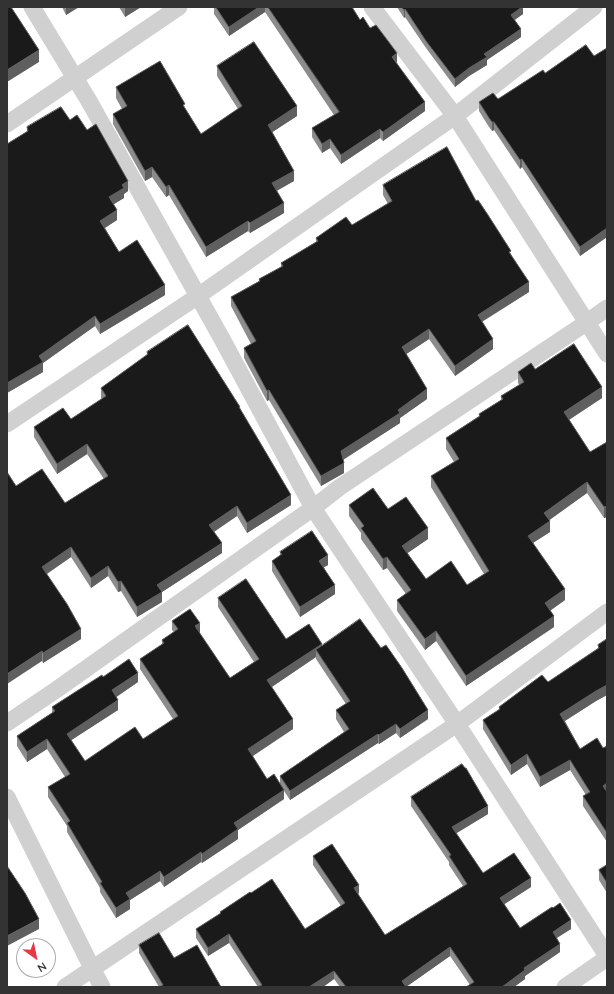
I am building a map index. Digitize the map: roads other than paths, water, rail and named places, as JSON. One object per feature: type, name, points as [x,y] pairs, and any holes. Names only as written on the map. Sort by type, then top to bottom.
[{"type":"street","points":[[32,7],[75,78],[198,296],[313,508],[457,724],[607,957],[566,987]]},
{"type":"street","points":[[7,124],[179,7]]},
{"type":"street","points":[[372,7],[455,116],[607,354]]},
{"type":"street","points":[[7,424],[198,296],[455,116],[594,7]]},
{"type":"street","points":[[7,722],[313,508],[340,487],[607,308]]},
{"type":"street","points":[[64,987],[457,724],[607,612]]},
{"type":"street","points":[[7,797],[102,987]]}]
